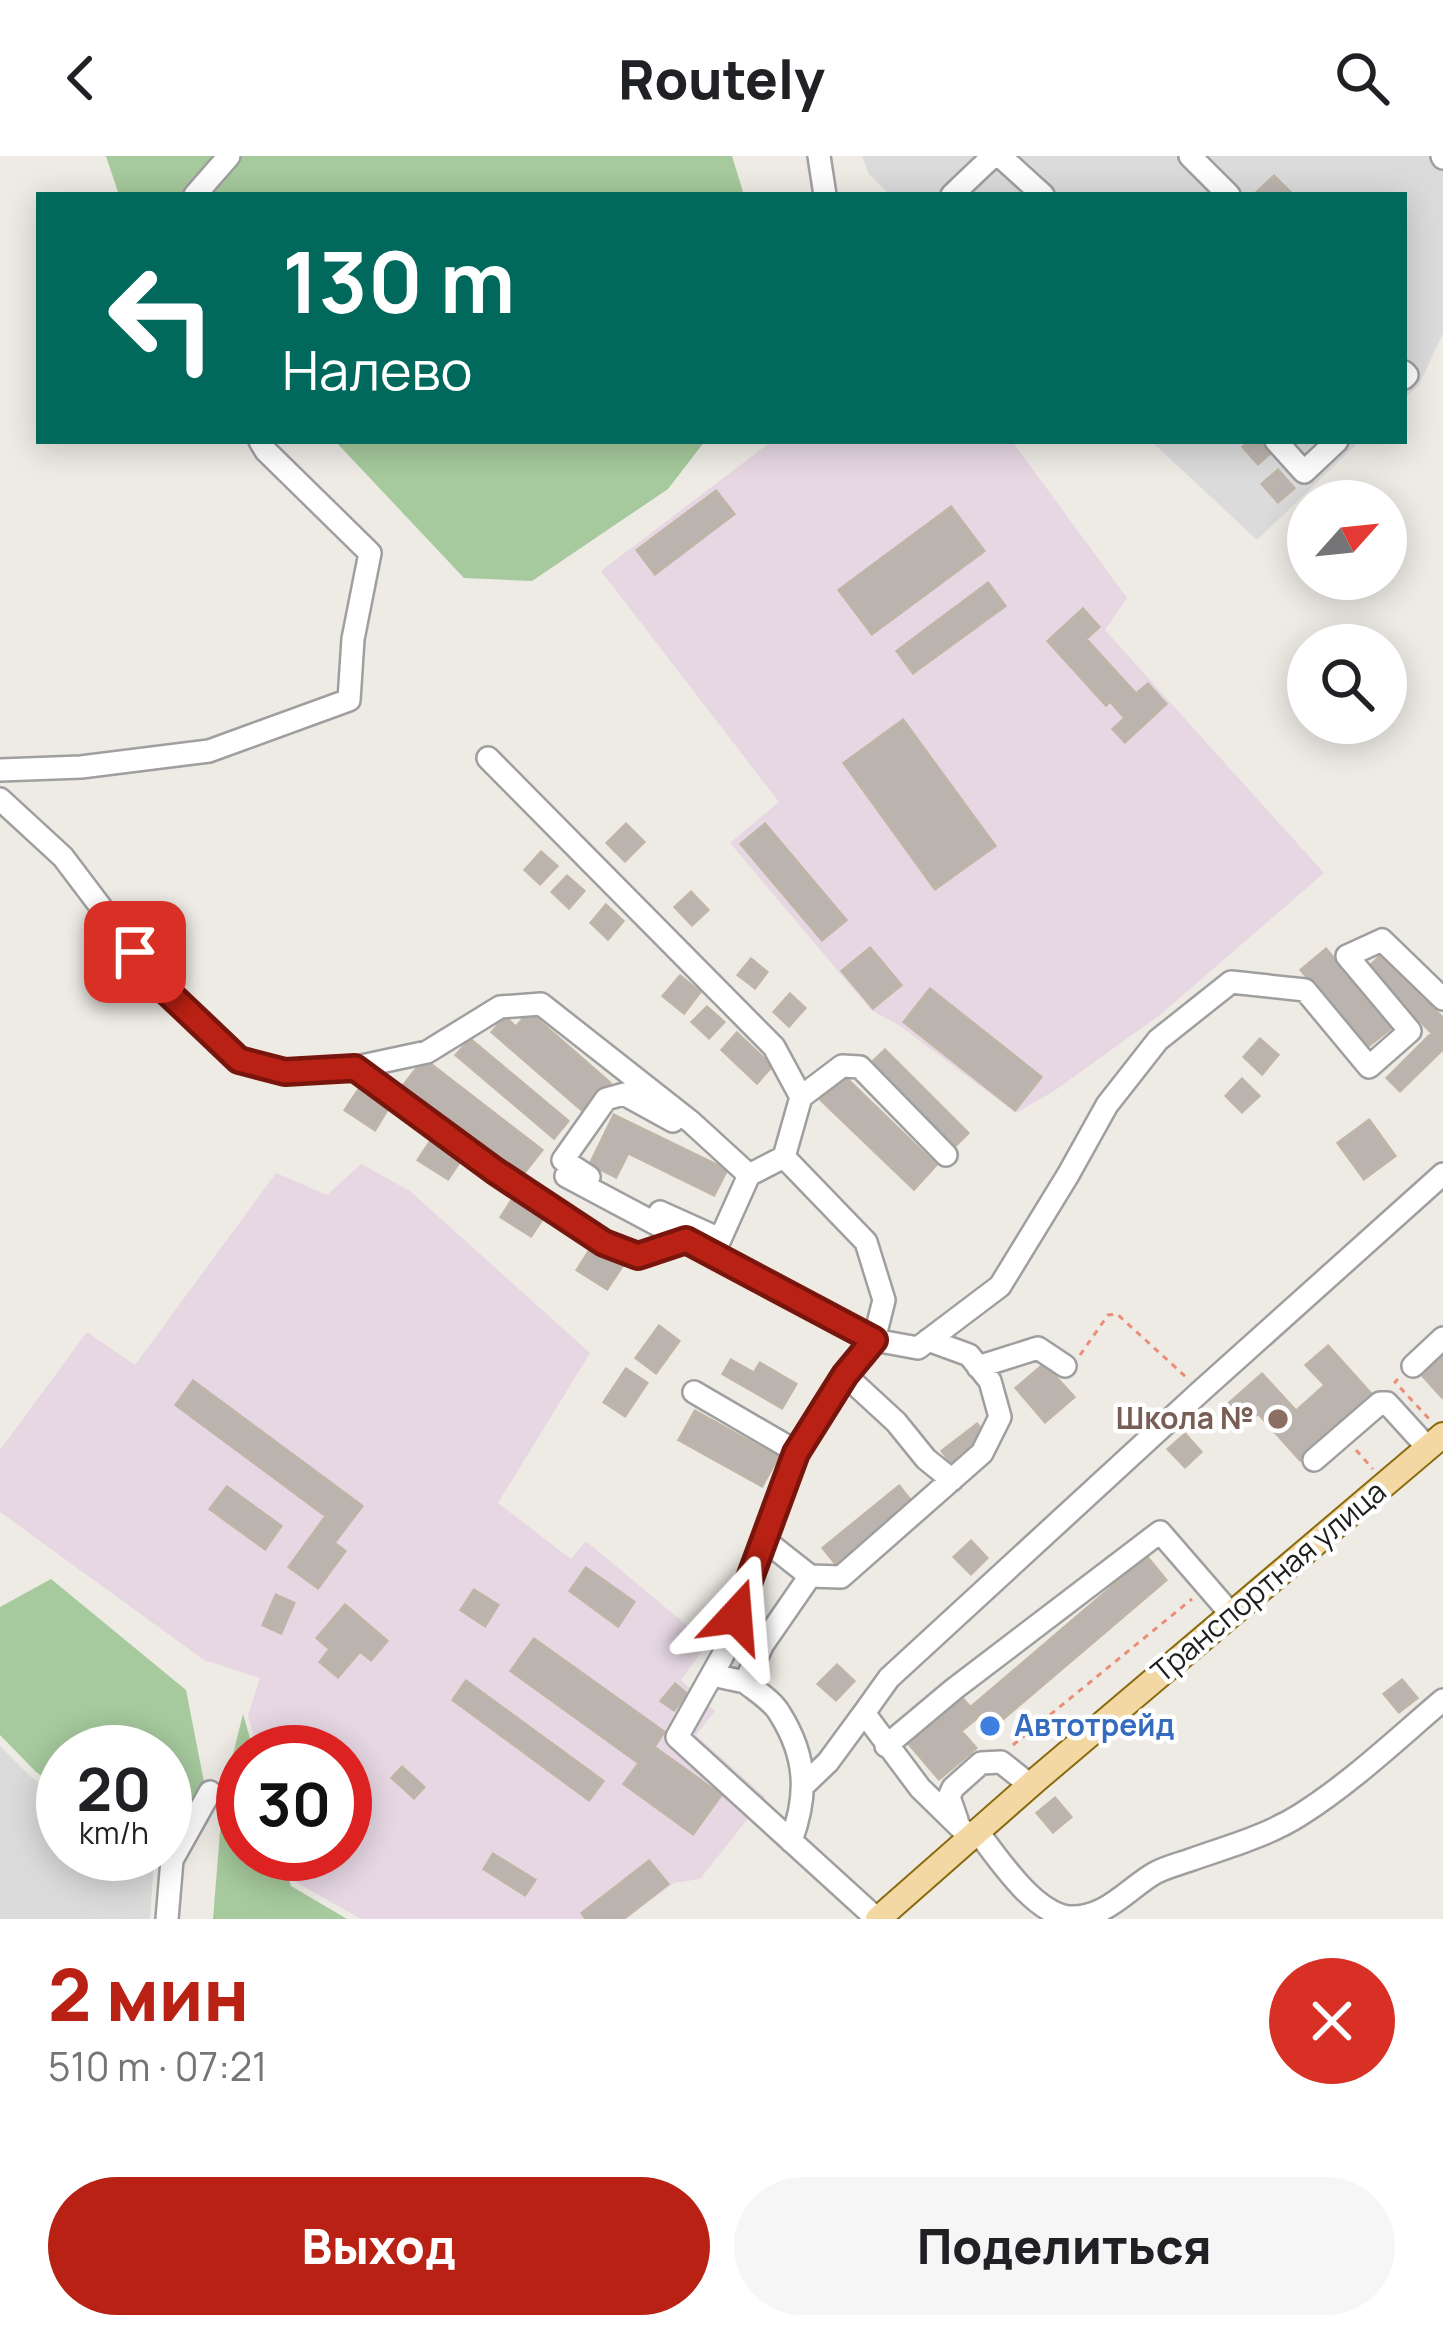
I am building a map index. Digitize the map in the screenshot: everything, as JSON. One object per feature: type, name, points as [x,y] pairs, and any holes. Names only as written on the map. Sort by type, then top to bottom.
[{"type":"main road","name":"Транспортная улица","points":[[877,1919],[968,1831],[1030,1785],[1436,1437]]},
{"type":"street","points":[[198,192],[229,156]]},
{"type":"street","points":[[818,156],[824,192]]},
{"type":"street","points":[[955,192],[996,156],[1038,192]]},
{"type":"street","points":[[1193,157],[1226,192]]},
{"type":"street","points":[[0,770],[209,751],[349,700],[353,639],[370,553],[262,444]]},
{"type":"street","points":[[1279,444],[1304,472],[1334,444]]},
{"type":"street","points":[[488,758],[774,1047],[801,1097]]},
{"type":"street","points":[[0,799],[63,857],[159,984],[239,1060],[285,1072],[355,1068],[427,1052],[500,1007],[541,1004],[749,1175]]},
{"type":"street","points":[[716,1144],[625,1094],[606,1099],[563,1160],[874,1340],[918,1348],[1000,1286],[1106,1105],[1158,1040],[1231,982],[1305,990],[1369,1067],[1411,1030],[1347,956],[1382,940],[1443,999]]},
{"type":"street","points":[[716,1247],[749,1175],[784,1157],[801,1097],[842,1066],[860,1067],[946,1155]]},
{"type":"street","points":[[355,1068],[495,1171],[604,1243],[638,1256],[686,1240]]},
{"type":"street","points":[[784,1157],[866,1242],[884,1300],[874,1340],[845,1375],[796,1453],[723,1655],[677,1737],[877,1919]]},
{"type":"street","points":[[803,1786],[828,1762],[889,1678],[1443,1174]]},
{"type":"street","points":[[566,1176],[686,1240],[716,1247]]},
{"type":"street","points":[[1413,1366],[1443,1338]]},
{"type":"street","points":[[763,1539],[810,1576],[841,1576],[982,1454],[1000,1417],[990,1381],[969,1355],[928,1340]]},
{"type":"street","points":[[979,1367],[1038,1348],[1065,1366]]},
{"type":"street","points":[[845,1375],[952,1480]]},
{"type":"street","points":[[694,1392],[796,1453]]},
{"type":"street","points":[[1314,1460],[1379,1403],[1387,1403],[1436,1437]]},
{"type":"street","points":[[886,1746],[1160,1532],[1231,1615]]},
{"type":"street","points":[[745,1682],[763,1644],[810,1576]]},
{"type":"street","points":[[712,1675],[745,1682],[779,1711],[803,1767],[802,1809],[791,1841]]},
{"type":"street","points":[[864,1713],[920,1788],[1022,1887],[1047,1910],[1086,1918],[1116,1904],[1155,1873],[1256,1837],[1299,1816],[1443,1700]]},
{"type":"street","points":[[968,1831],[949,1797],[981,1763],[1001,1762],[1030,1785]]},
{"type":"street","points":[[167,1919],[172,1860],[210,1792]]},
{"type":"path","points":[[1065,1366],[1071,1368],[1112,1313],[1199,1392]]},
{"type":"path","points":[[1413,1366],[1395,1382],[1436,1437]]},
{"type":"path","points":[[1343,1435],[1377,1473]]},
{"type":"path","points":[[992,1762],[1207,1587]]},
{"type":"shaded area","points":[[862,156],[1443,156],[1443,333],[1419,385],[1407,396],[1407,192],[887,192],[869,174]]},
{"type":"shaded area","points":[[768,444],[1014,444],[1127,598],[1105,630],[1324,873],[1160,1015],[1016,1113],[900,1026],[871,1010],[730,843],[779,802],[601,571]]},
{"type":"shaded area","points":[[1154,444],[1357,444],[1319,480],[1287,480],[1287,511],[1257,540]]},
{"type":"shaded area","points":[[361,1164],[410,1191],[590,1353],[498,1503],[571,1559],[586,1541],[708,1643],[681,1680],[715,1711],[696,1735],[765,1797],[700,1879],[674,1883],[626,1919],[361,1919],[294,1881],[372,1881],[372,1725],[251,1725],[248,1715],[260,1678],[204,1660],[0,1512],[0,1450],[87,1332],[135,1365],[276,1173],[327,1195]]},
{"type":"shaded area","points":[[0,1746],[36,1780],[36,1881],[153,1881],[150,1919],[0,1919]]},
{"type":"green space","points":[[106,156],[732,156],[743,192],[118,192]]},
{"type":"green space","points":[[338,444],[703,444],[668,489],[532,581],[464,578]]},
{"type":"green space","points":[[51,1579],[186,1690],[204,1782],[192,1799],[192,1725],[36,1725],[36,1772],[0,1735],[0,1607]]},
{"type":"green space","points":[[216,1881],[290,1881],[347,1919],[213,1919]]},
{"type":"building","points":[[1274,176],[1290,192],[1257,192]]},
{"type":"building","points":[[1273,444],[1276,448],[1258,464],[1243,447]]},
{"type":"building","points":[[1278,470],[1287,480],[1287,494],[1278,502],[1262,484]]},
{"type":"building","points":[[716,491],[734,514],[655,574],[637,550]]},
{"type":"building","points":[[951,507],[984,551],[872,634],[839,590]]},
{"type":"building","points":[[988,583],[1005,606],[913,673],[897,651]]},
{"type":"building","points":[[1083,609],[1099,627],[1086,639],[1136,694],[1148,684],[1166,704],[1125,742],[1113,729],[1125,718],[1110,701],[1106,705],[1048,641]]},
{"type":"building","points":[[903,720],[995,846],[935,889],[844,763]]},
{"type":"building","points":[[626,824],[644,842],[625,861],[607,843]]},
{"type":"building","points":[[765,824],[846,920],[822,940],[741,844]]},
{"type":"building","points":[[541,852],[557,866],[540,884],[525,870]]},
{"type":"building","points":[[567,876],[584,891],[569,908],[552,892]]},
{"type":"building","points":[[691,892],[708,910],[692,925],[675,907]]},
{"type":"building","points":[[606,905],[623,921],[608,939],[591,923]]},
{"type":"building","points":[[870,948],[901,985],[873,1008],[842,971]]},
{"type":"building","points":[[1326,949],[1391,1028],[1366,1048],[1301,970]]},
{"type":"building","points":[[1380,956],[1443,1018],[1443,1049],[1400,1091],[1387,1078],[1432,1033],[1368,968]]},
{"type":"building","points":[[751,959],[767,972],[755,988],[738,975]]},
{"type":"building","points":[[680,976],[700,992],[684,1013],[663,996]]},
{"type":"building","points":[[930,989],[1041,1077],[1015,1110],[904,1022]]},
{"type":"building","points":[[790,994],[805,1008],[789,1026],[774,1012]]},
{"type":"building","points":[[707,1007],[724,1022],[709,1038],[692,1022]]},
{"type":"building","points":[[529,1012],[610,1083],[584,1112],[492,1032],[505,1017],[516,1027]]},
{"type":"building","points":[[737,1033],[772,1066],[757,1083],[722,1050]]},
{"type":"building","points":[[470,1039],[568,1121],[554,1138],[456,1055]]},
{"type":"building","points":[[1260,1039],[1278,1055],[1262,1074],[1244,1057]]},
{"type":"building","points":[[885,1050],[968,1133],[952,1149],[869,1065]]},
{"type":"building","points":[[424,1059],[542,1150],[520,1178],[403,1086]]},
{"type":"building","points":[[844,1076],[936,1165],[914,1189],[821,1100]]},
{"type":"building","points":[[1242,1079],[1259,1096],[1242,1112],[1226,1096]]},
{"type":"building","points":[[361,1086],[390,1105],[375,1130],[345,1110]]},
{"type":"building","points":[[614,1115],[727,1170],[714,1195],[628,1153],[616,1177],[590,1164]]},
{"type":"building","points":[[1369,1120],[1395,1156],[1364,1179],[1338,1143]]},
{"type":"building","points":[[434,1136],[464,1155],[448,1179],[418,1160]]},
{"type":"building","points":[[517,1192],[547,1212],[531,1236],[501,1217]]},
{"type":"building","points":[[593,1245],[623,1265],[607,1289],[577,1270]]},
{"type":"building","points":[[659,1326],[679,1341],[656,1373],[636,1358]]},
{"type":"building","points":[[1328,1346],[1372,1395],[1300,1460],[1258,1413],[1245,1424],[1227,1405],[1262,1374],[1296,1411],[1325,1385],[1306,1365]]},
{"type":"building","points":[[1443,1355],[1443,1396],[1442,1397],[1422,1375]]},
{"type":"building","points":[[731,1360],[754,1373],[760,1363],[796,1384],[782,1408],[723,1374]]},
{"type":"building","points":[[1044,1364],[1074,1397],[1045,1422],[1016,1388]]},
{"type":"building","points":[[626,1369],[647,1383],[625,1416],[604,1402]]},
{"type":"building","points":[[193,1381],[362,1506],[334,1543],[345,1551],[318,1588],[289,1567],[326,1516],[176,1405]]},
{"type":"building","points":[[695,1411],[778,1457],[762,1486],[679,1440]]},
{"type":"building","points":[[977,1424],[994,1445],[959,1473],[942,1451]]},
{"type":"building","points":[[1185,1434],[1201,1452],[1185,1467],[1168,1449]]},
{"type":"building","points":[[899,1486],[919,1511],[843,1573],[823,1548]]},
{"type":"building","points":[[227,1487],[281,1526],[265,1549],[210,1509]]},
{"type":"building","points":[[971,1541],[987,1558],[971,1574],[954,1557]]},
{"type":"building","points":[[1147,1557],[1166,1580],[990,1730],[970,1708]]},
{"type":"building","points":[[586,1568],[634,1602],[618,1626],[570,1591]]},
{"type":"building","points":[[474,1590],[498,1605],[485,1626],[461,1610]]},
{"type":"building","points":[[276,1595],[294,1603],[281,1633],[263,1625]]},
{"type":"building","points":[[345,1605],[387,1641],[371,1660],[360,1651],[338,1677],[320,1662],[330,1649],[317,1638]]},
{"type":"building","points":[[534,1639],[664,1732],[654,1747],[721,1795],[693,1834],[624,1784],[639,1763],[511,1671]]},
{"type":"building","points":[[837,1665],[854,1681],[836,1700],[818,1684]]},
{"type":"building","points":[[1402,1680],[1417,1698],[1399,1712],[1384,1694]]},
{"type":"building","points":[[466,1681],[603,1781],[589,1800],[453,1700]]},
{"type":"building","points":[[675,1684],[687,1694],[674,1710],[661,1701]]},
{"type":"building","points":[[959,1694],[978,1717],[961,1731],[976,1748],[939,1779],[909,1744],[945,1714],[941,1709]]},
{"type":"building","points":[[402,1767],[424,1787],[414,1798],[392,1778]]},
{"type":"building","points":[[1055,1798],[1071,1817],[1053,1832],[1037,1813]]},
{"type":"building","points":[[493,1854],[535,1880],[525,1895],[484,1869]]},
{"type":"building","points":[[649,1861],[668,1884],[623,1919],[586,1919],[582,1913]]},
{"type":"place","name":"Школа №","points":[[1278,1419]]},
{"type":"place","name":"Автотрейд","points":[[990,1726]]},
{"type":"route","points":[[135,952],[159,984],[239,1060],[285,1072],[355,1068],[495,1171],[604,1243],[638,1256],[686,1240],[874,1340],[845,1375],[796,1453],[736,1616]]}]
